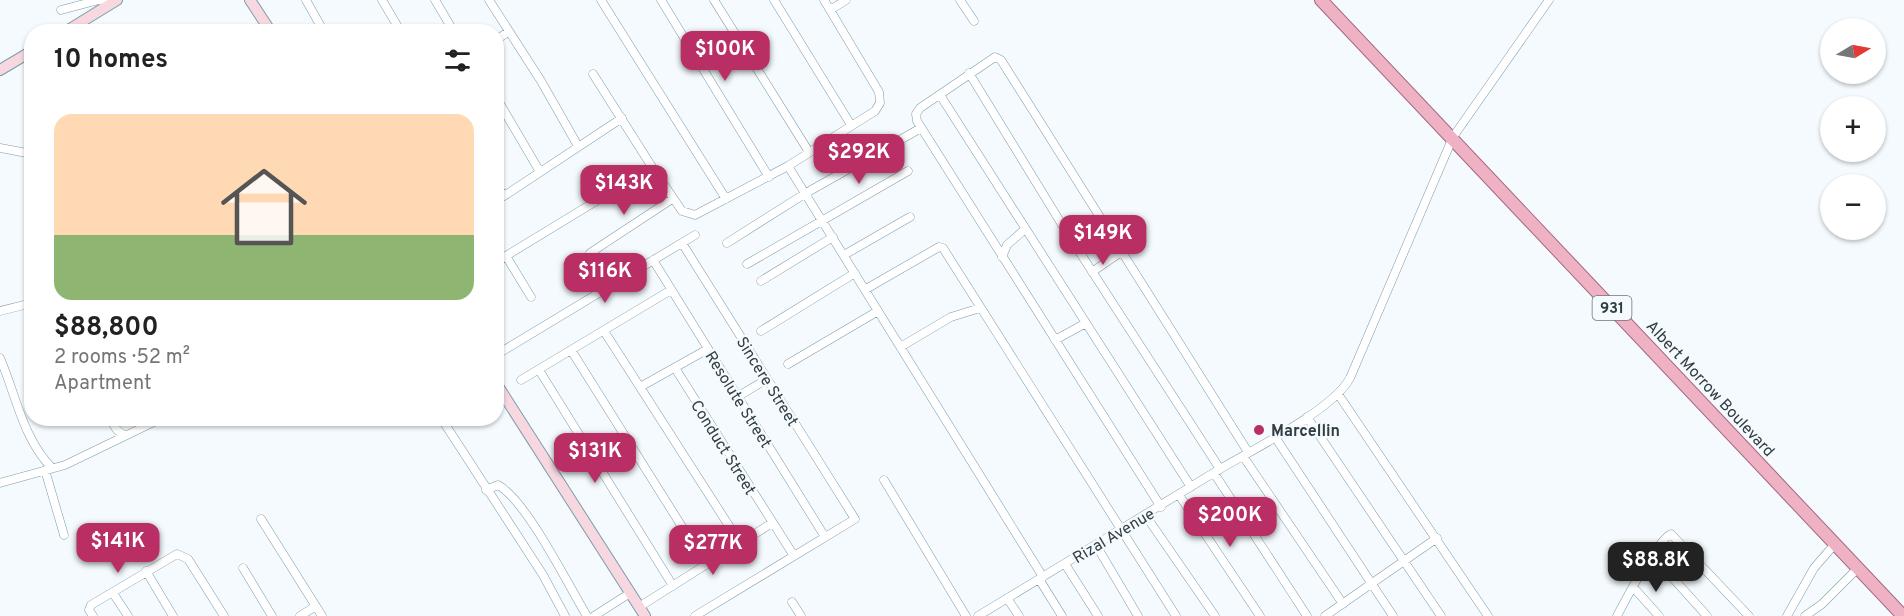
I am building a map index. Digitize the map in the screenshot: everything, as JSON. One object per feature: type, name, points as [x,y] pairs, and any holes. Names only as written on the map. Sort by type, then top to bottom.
[{"type":"main road","name":"Albert Morrow Boulevard","points":[[1321,0],[1453,137],[1902,616]]},
{"type":"street","points":[[61,10],[99,0],[116,1]]},
{"type":"street","points":[[250,0],[266,24]]},
{"type":"street","points":[[306,0],[320,24]]},
{"type":"street","points":[[382,0],[396,24]]},
{"type":"street","points":[[435,0],[448,24]]},
{"type":"street","points":[[489,0],[503,24]]},
{"type":"street","points":[[601,0],[726,199]]},
{"type":"street","points":[[661,0],[741,135],[769,177]]},
{"type":"street","points":[[714,0],[809,152]]},
{"type":"street","points":[[774,0],[851,125]]},
{"type":"street","points":[[593,74],[672,199],[686,214],[695,215],[769,177],[875,111],[881,98],[824,0]]},
{"type":"street","points":[[830,10],[846,0]]},
{"type":"street","points":[[960,0],[974,21]]},
{"type":"street","points":[[1488,616],[1437,537],[1338,394],[1350,378],[1453,137],[1549,0]]},
{"type":"street","points":[[78,24],[116,1]]},
{"type":"street","points":[[504,25],[541,81],[578,146]]},
{"type":"street","points":[[504,35],[508,32]]},
{"type":"street","points":[[0,70],[24,56]]},
{"type":"street","points":[[1161,507],[917,119],[917,111],[992,58],[1001,60],[1245,454],[1343,604]]},
{"type":"street","points":[[969,73],[1307,616]]},
{"type":"street","points":[[940,95],[1024,230],[1191,487]]},
{"type":"street","points":[[504,111],[540,172]]},
{"type":"street","points":[[504,196],[622,118]]},
{"type":"street","points":[[727,243],[806,193],[921,128]]},
{"type":"street","points":[[0,148],[24,152]]},
{"type":"street","points":[[788,166],[902,346],[1062,616]]},
{"type":"street","points":[[531,297],[506,256],[652,167]]},
{"type":"street","points":[[747,264],[908,171]]},
{"type":"street","points":[[590,253],[672,199]]},
{"type":"street","points":[[844,255],[910,217]]},
{"type":"street","points":[[1002,256],[1007,244],[1024,230]]},
{"type":"street","points":[[504,350],[695,235]]},
{"type":"street","points":[[761,281],[833,237]]},
{"type":"street","name":"Sincere Street","points":[[682,243],[855,519],[825,537]]},
{"type":"street","points":[[866,289],[941,248],[1176,616]]},
{"type":"street","points":[[1092,272],[1121,252]]},
{"type":"street","name":"Resolute Street","points":[[653,261],[825,537]]},
{"type":"street","points":[[761,330],[855,273]]},
{"type":"street","points":[[521,380],[671,290]]},
{"type":"street","points":[[0,311],[24,305]]},
{"type":"street","points":[[902,346],[951,317],[980,308]]},
{"type":"street","points":[[788,364],[878,311]]},
{"type":"street","points":[[1055,340],[1086,323]]},
{"type":"street","points":[[604,331],[740,543]]},
{"type":"street","points":[[571,350],[706,565]]},
{"type":"street","points":[[640,387],[708,350]]},
{"type":"street","points":[[0,358],[24,424]]},
{"type":"street","name":"Conduct Street","points":[[675,368],[794,556]]},
{"type":"street","points":[[538,370],[673,586]]},
{"type":"street","points":[[737,397],[767,379]]},
{"type":"street","name":"Rizal Avenue","points":[[981,615],[1275,437],[1338,394]]},
{"type":"street","points":[[504,396],[642,612],[673,586],[772,523]]},
{"type":"street","points":[[1306,417],[1441,616]]},
{"type":"street","points":[[25,426],[48,469],[64,536]]},
{"type":"street","points":[[114,426],[125,436]]},
{"type":"street","points":[[0,483],[65,465],[146,426]]},
{"type":"street","points":[[446,426],[543,574],[566,616]]},
{"type":"street","points":[[1275,437],[1393,616]]},
{"type":"street","points":[[884,480],[966,616]]},
{"type":"street","points":[[486,490],[498,485],[515,500],[534,526],[587,616]]},
{"type":"street","points":[[1179,495],[1260,616]]},
{"type":"street","points":[[1146,516],[1215,616]]},
{"type":"street","points":[[261,519],[322,616]]},
{"type":"street","points":[[1617,616],[1665,537],[1675,535],[1749,616]]},
{"type":"street","points":[[695,616],[825,537]]},
{"type":"street","points":[[1325,616],[1437,537]]},
{"type":"street","points":[[1787,616],[1814,568],[1834,544]]},
{"type":"street","points":[[1096,545],[1138,616]]},
{"type":"street","points":[[93,616],[90,606],[177,554],[185,557],[224,616]]},
{"type":"street","points":[[1653,556],[1707,616]]},
{"type":"street","points":[[1065,564],[1098,616]]},
{"type":"street","points":[[243,568],[272,616]]},
{"type":"street","points":[[1793,605],[1805,616],[1822,604],[1857,569]]},
{"type":"street","points":[[146,571],[173,616]]},
{"type":"street","points":[[1633,587],[1657,615]]},
{"type":"street","points":[[113,593],[128,616]]},
{"type":"street","points":[[594,616],[630,593]]},
{"type":"street","points":[[1007,598],[1019,616]]},
{"type":"street","points":[[792,602],[801,616]]},
{"type":"street","points":[[300,616],[316,606]]},
{"type":"place","name":"Marcellin","points":[[1259,430]]}]
